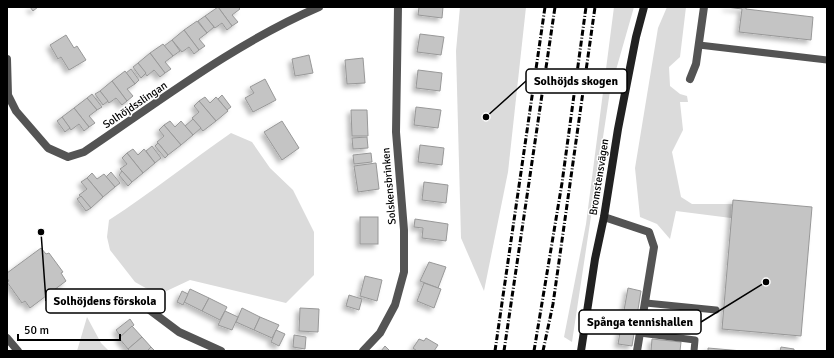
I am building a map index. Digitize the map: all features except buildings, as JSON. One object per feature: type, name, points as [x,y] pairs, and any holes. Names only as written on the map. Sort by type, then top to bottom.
[{"type":"street","name":"Solhöjdsslingan","points":[[7,59],[8,95],[16,111],[48,148],[68,156],[84,152],[241,47],[288,20],[319,7]]},
{"type":"street","name":"Solskensbrinken","points":[[363,351],[380,333],[395,305],[404,272],[404,230],[396,132],[398,7]]},
{"type":"street","name":"Bromstensvägen","points":[[581,351],[595,259],[604,217],[618,129],[644,7]]},
{"type":"street","points":[[690,79],[696,64],[704,7]]},
{"type":"street","points":[[604,217],[649,232],[654,247],[637,351]]},
{"type":"street","points":[[144,305],[179,332],[221,351]]},
{"type":"street","points":[[7,338],[18,351]]},
{"type":"lane","points":[[699,45],[827,60]]},
{"type":"lane","points":[[646,303],[716,310]]},
{"type":"lane","points":[[640,333],[695,340],[694,351]]},
{"type":"shaded area","points":[[460,7],[526,7],[508,172],[484,291],[461,238],[456,51]]},
{"type":"shaded area","points":[[614,7],[634,7],[610,91],[572,342],[564,337],[586,224]]},
{"type":"shaded area","points":[[667,7],[686,7],[680,57],[669,67],[670,86],[680,94],[687,96],[688,102],[680,102],[683,130],[672,152],[681,197],[692,204],[733,204],[731,218],[676,211],[670,239],[657,224],[640,217],[635,168],[658,28]]},
{"type":"shaded area","points":[[231,133],[252,142],[270,168],[293,190],[314,232],[314,275],[286,303],[190,280],[158,295],[135,282],[110,250],[107,237],[109,220]]},
{"type":"shaded area","points":[[87,317],[101,343],[109,351],[77,351]]},
{"type":"railway","points":[[495,351],[545,7]]},
{"type":"railway","points":[[504,351],[555,7]]},
{"type":"railway","points":[[534,351],[562,183],[586,7]]},
{"type":"railway","points":[[543,351],[553,304],[595,7]]},
{"type":"place","name":"Solhöjds skogen","points":[[486,117]]},
{"type":"place","name":"Solhöjdens förskola","points":[[41,232]]},
{"type":"place","name":"Spånga tennishallen","points":[[766,282]]}]
